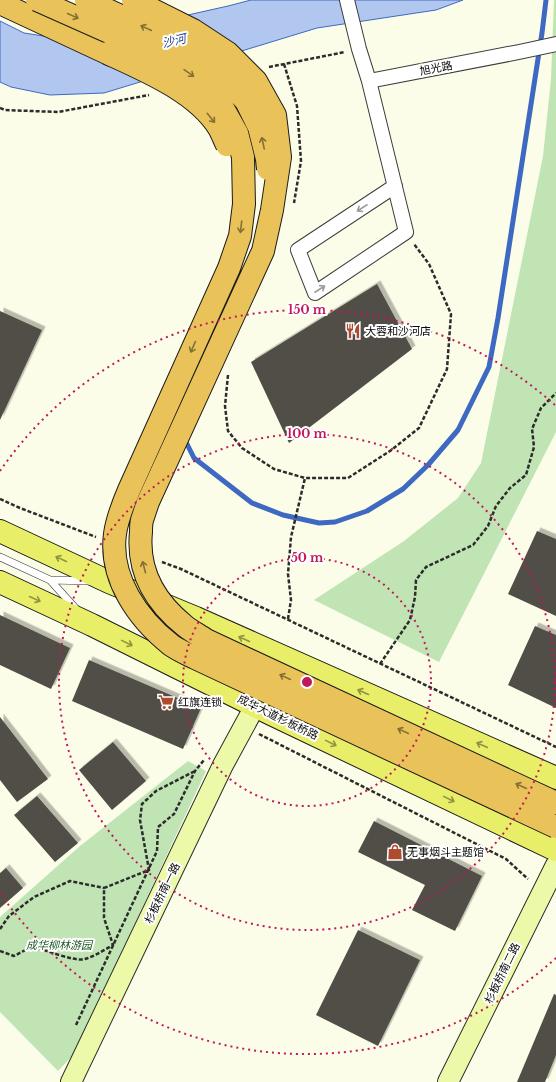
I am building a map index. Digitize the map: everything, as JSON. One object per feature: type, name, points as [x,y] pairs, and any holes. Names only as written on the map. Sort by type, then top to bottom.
[{"type":"highway","points":[[37,0],[165,57],[196,78],[223,108],[237,133],[243,157],[244,204],[240,236],[229,268],[120,512],[115,534],[116,561],[119,576],[125,590],[137,610],[152,628],[172,646],[195,658],[556,827]]},
{"type":"highway","points":[[86,0],[168,38],[203,57],[226,79],[246,101],[260,127],[267,159],[283,210]]},
{"type":"highway","points":[[133,0],[193,30],[228,53],[256,81],[275,115],[280,157],[283,210],[152,495],[142,521],[140,543],[142,563],[147,580],[155,594],[168,611],[185,627],[206,640],[556,802]]},
{"type":"highway","points":[[0,3],[163,79],[190,98],[205,111],[218,128],[228,148],[244,204]]},
{"type":"main road","points":[[0,531],[109,582],[196,618],[556,778]]},
{"type":"main road","name":"成华大道杉板桥路","points":[[0,582],[92,625],[255,706],[556,850]]},
{"type":"street","points":[[347,0],[359,49],[369,81],[395,186],[406,232],[315,293],[298,250],[395,186]]},
{"type":"street","name":"旭光路","points":[[369,81],[556,44]]},
{"type":"street","name":"杉板桥南一路","points":[[71,1082],[216,780],[255,706]]},
{"type":"street","name":"杉板桥南二路","points":[[448,1082],[556,865]]},
{"type":"lane","points":[[0,557],[50,580],[92,625]]},
{"type":"lane","points":[[50,580],[109,582]]},
{"type":"path","points":[[266,68],[359,49]]},
{"type":"path","points":[[283,210],[301,161],[297,106],[284,64]]},
{"type":"path","points":[[0,108],[5,110],[58,112],[150,95]]},
{"type":"path","points":[[228,374],[225,406],[228,431],[242,448],[274,469],[305,478],[348,478],[390,451],[414,433],[419,428],[447,369],[451,314],[429,264],[406,232]]},
{"type":"path","points":[[380,664],[410,620],[415,597],[416,580],[426,567],[473,545],[488,526],[496,506],[510,488],[526,475],[534,447],[532,429],[541,408],[556,393]]},
{"type":"path","points":[[288,620],[291,600],[288,574],[292,537],[305,478]]},
{"type":"path","points":[[0,499],[102,539]]},
{"type":"path","points":[[160,561],[181,569],[556,747]]},
{"type":"path","points":[[244,726],[506,859],[528,879]]},
{"type":"path","points":[[75,1027],[157,851],[158,827],[174,814],[196,771],[208,755]]},
{"type":"path","points":[[149,870],[140,820],[142,804],[156,791],[196,771]]},
{"type":"path","points":[[0,929],[9,916],[34,897],[70,881],[104,888],[149,870]]},
{"type":"path","points":[[104,888],[104,918],[113,945]]},
{"type":"path","points":[[0,951],[14,956],[33,946],[62,956],[83,960],[113,945]]},
{"type":"green space","points":[[554,0],[556,0],[556,432],[439,662],[314,600],[404,541],[458,498],[481,463],[543,156],[551,79]]},
{"type":"green space","name":"成华柳林游园","points":[[188,761],[206,771],[74,1054],[58,1071],[0,1012],[0,917],[80,846]]},
{"type":"water","name":"沙河","points":[[251,0],[463,0],[436,10],[317,28],[104,93],[50,95],[11,87],[0,82],[0,21],[24,33],[50,37],[152,23]]},
{"type":"building","points":[[377,284],[412,349],[289,443],[251,362]]},
{"type":"building","points":[[0,311],[42,330],[0,420]]},
{"type":"building","points":[[537,531],[556,539],[556,616],[508,594]]},
{"type":"building","points":[[0,615],[70,648],[51,689],[0,665]]},
{"type":"building","points":[[535,626],[556,635],[556,708],[508,685]]},
{"type":"building","points":[[89,660],[201,708],[183,749],[72,701]]},
{"type":"building","points":[[0,717],[48,779],[17,802],[0,780]]},
{"type":"building","points":[[113,742],[146,781],[112,810],[79,770]]},
{"type":"building","points":[[37,796],[78,843],[55,862],[14,815]]},
{"type":"building","points":[[374,821],[482,876],[455,931],[412,910],[425,885],[358,852]]},
{"type":"building","points":[[6,868],[23,888],[0,908],[0,873]]},
{"type":"building","points":[[358,930],[420,960],[378,1046],[316,1015]]},
{"type":"building","points":[[554,994],[556,995],[556,1055],[545,1082],[517,1082]]},
{"type":"waterway","points":[[184,438],[194,458],[252,503],[283,515],[319,523],[335,522],[367,511],[403,489],[428,465],[458,430],[489,367],[498,318],[546,0]]},
{"type":"place","name":"大蓉和沙河店","points":[[353,331]]},
{"type":"place","name":"红旗连锁","points":[[166,702]]},
{"type":"place","name":"无事烟斗主题馆","points":[[395,852]]}]
